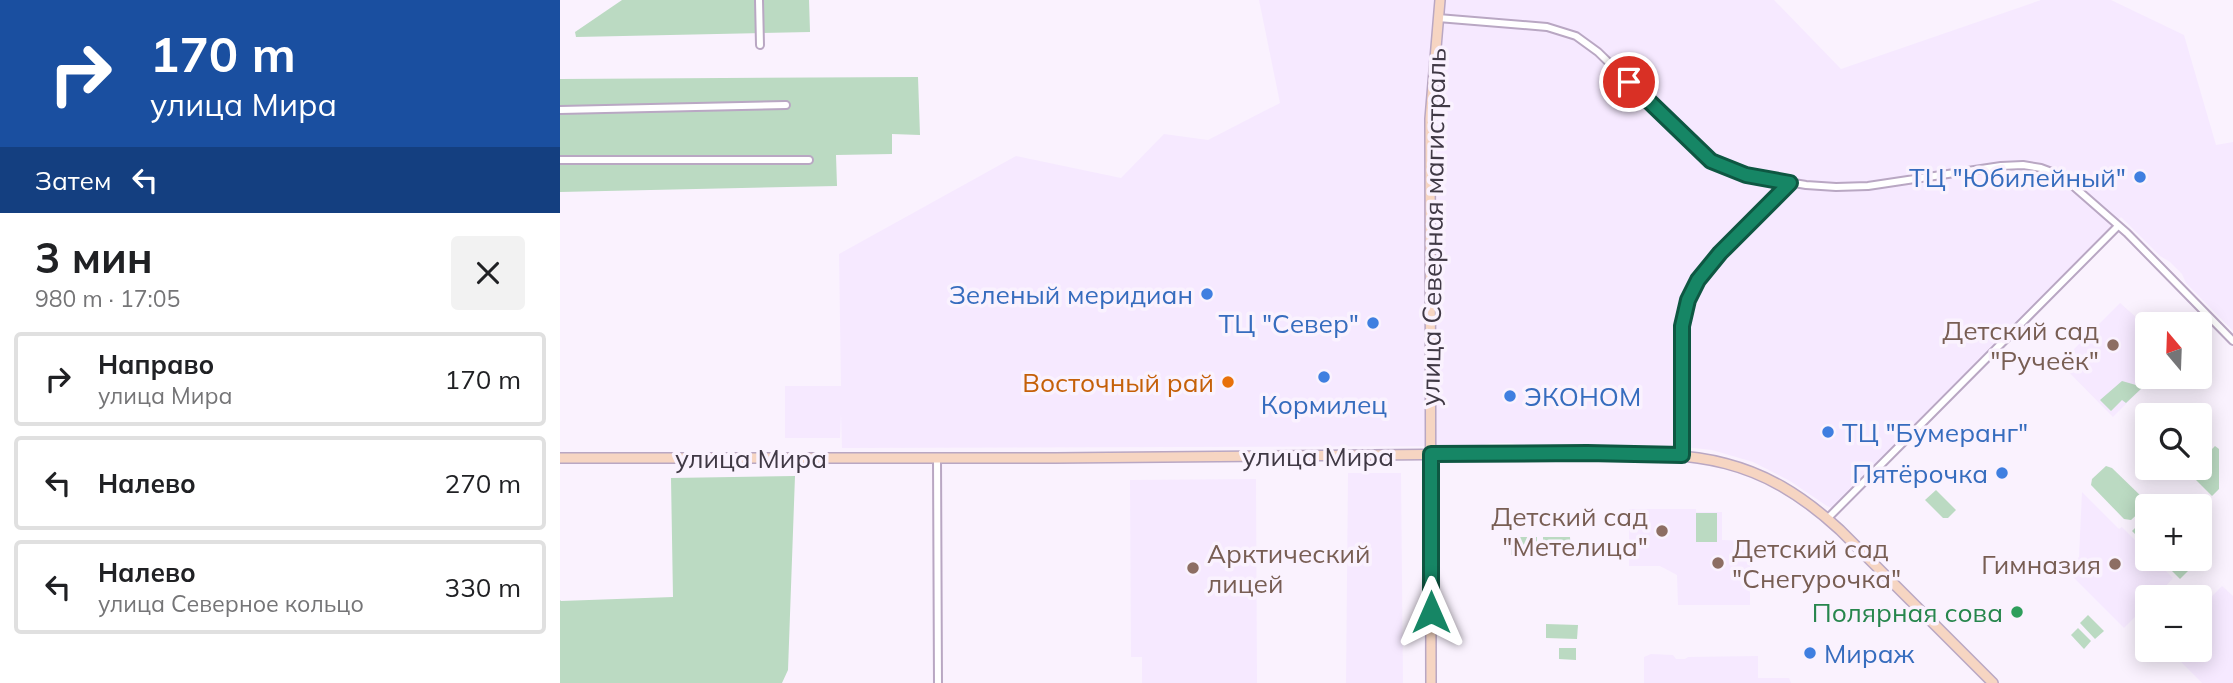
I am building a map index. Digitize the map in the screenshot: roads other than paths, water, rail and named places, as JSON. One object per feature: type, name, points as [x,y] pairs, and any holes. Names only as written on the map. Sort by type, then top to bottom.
[{"type":"street","points":[[760,0],[760,45]]},
{"type":"street","name":"улица Северная магистраль","points":[[1431,683],[1430,119],[1440,0]]},
{"type":"street","points":[[1438,18],[1547,27],[1576,36],[1598,52],[1711,161],[1746,175],[1790,183],[1853,187],[2001,166],[2033,166],[2049,170],[2063,178],[2118,226],[2233,341]]},
{"type":"street","points":[[560,110],[786,105]]},
{"type":"street","points":[[560,160],[809,160]]},
{"type":"street","points":[[1682,455],[1682,326],[1688,300],[1698,280],[1720,253],[1790,183]]},
{"type":"street","points":[[1828,519],[2118,226]]},
{"type":"street","name":"улица Мира","points":[[560,458],[1587,453],[1682,455],[1718,460],[1759,474],[1799,496],[1828,519],[1993,683]]},
{"type":"street","points":[[937,458],[938,683]]},
{"type":"place","name":"ТЦ \"Юбилейный\"","points":[[2140,177]]},
{"type":"place","name":"Зеленый меридиан","points":[[1207,294]]},
{"type":"place","name":"ТЦ \"Север\"","points":[[1373,323]]},
{"type":"place","name":"Детский сад \"Ручеёк\"","points":[[2113,345]]},
{"type":"place","name":"Кормилец","points":[[1324,377]]},
{"type":"place","name":"Восточный рай","points":[[1228,382]]},
{"type":"place","name":"ЭКОНОМ","points":[[1510,396]]},
{"type":"place","name":"ТЦ \"Бумеранг\"","points":[[1828,432]]},
{"type":"place","name":"Пятёрочка","points":[[2002,473]]},
{"type":"place","name":"Детский сад \"Метелица\"","points":[[1662,531]]},
{"type":"place","name":"Детский сад \"Снегурочка\"","points":[[1718,563]]},
{"type":"place","name":"Гимназия","points":[[2115,564]]},
{"type":"place","name":"Арктический лицей","points":[[1193,568]]},
{"type":"place","name":"Полярная сова","points":[[2017,612]]},
{"type":"place","name":"Мираж","points":[[1810,653]]}]
